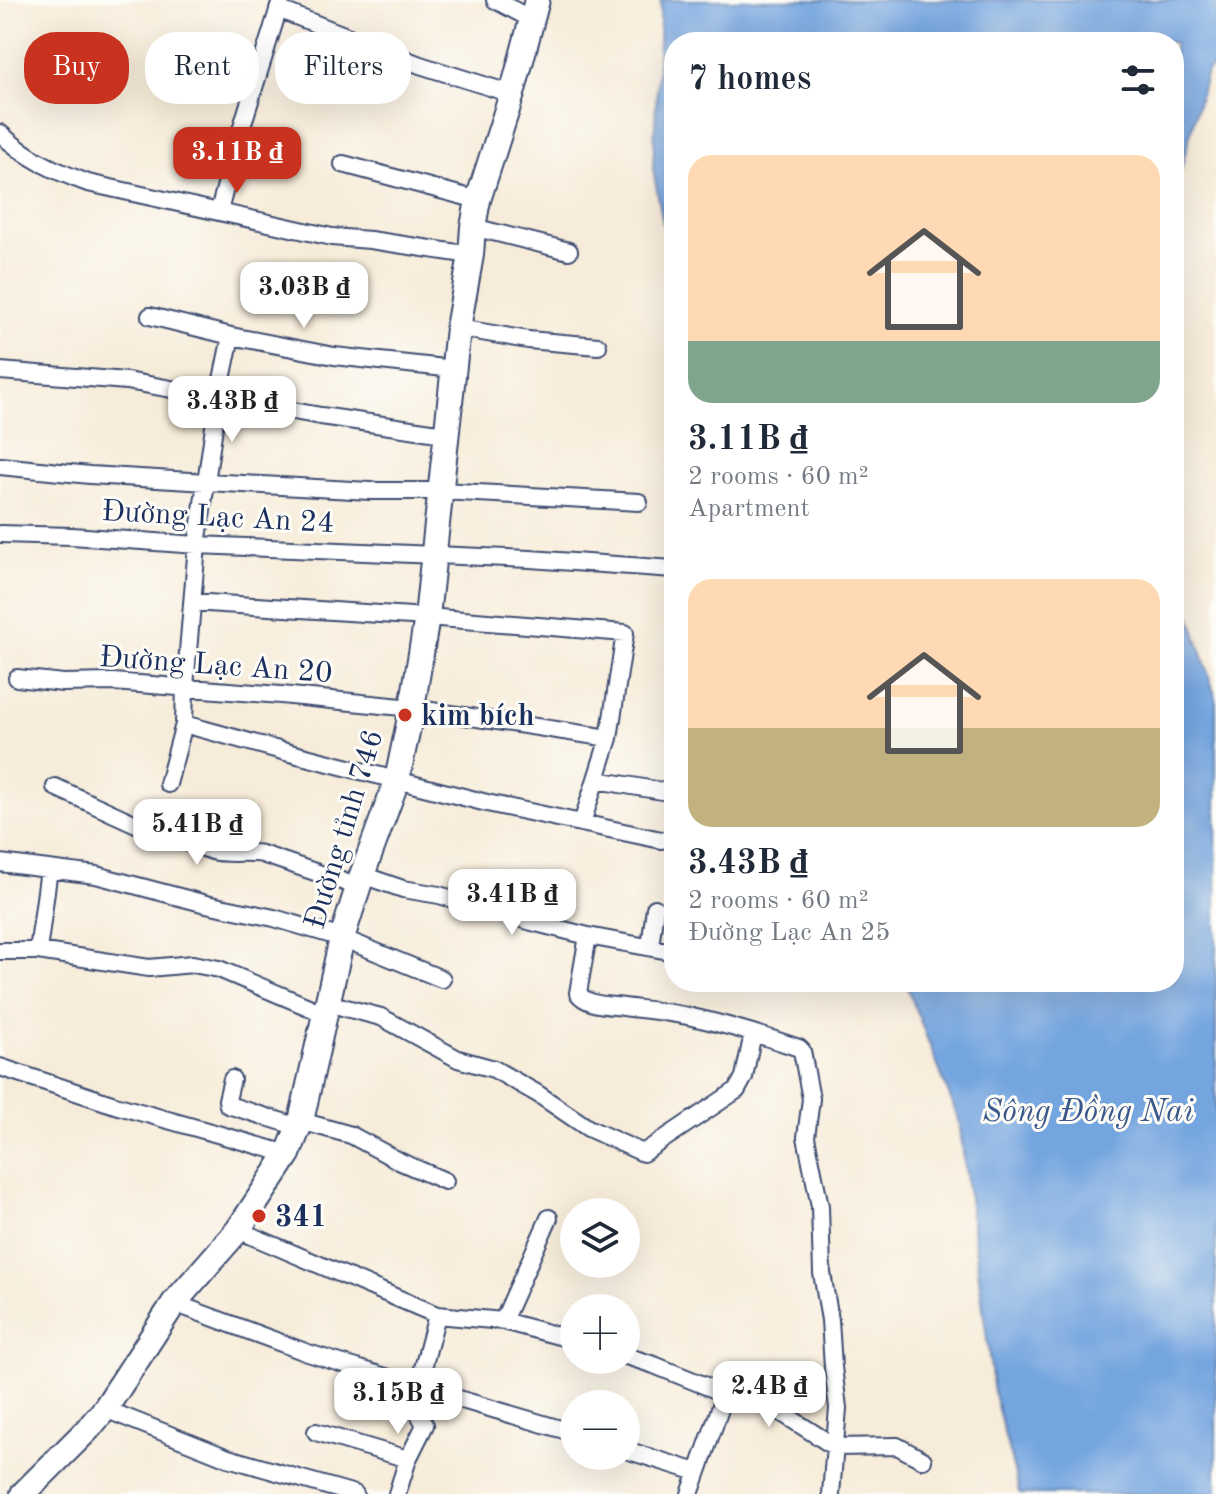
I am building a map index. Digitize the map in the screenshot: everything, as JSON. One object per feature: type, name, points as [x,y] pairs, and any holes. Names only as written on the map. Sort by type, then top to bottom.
[{"type":"main road","name":"Đường tỉnh 746","points":[[23,1494],[105,1409],[174,1303],[238,1230],[288,1154],[300,1124],[342,938],[397,780],[427,617],[445,434],[473,227],[478,200],[512,94],[534,10]]},
{"type":"street","points":[[495,0],[534,10]]},
{"type":"street","points":[[219,211],[280,4],[420,65],[512,94]]},
{"type":"street","points":[[0,133],[29,157],[57,172],[88,183],[332,237],[471,255]]},
{"type":"street","points":[[343,164],[478,200]]},
{"type":"street","points":[[473,227],[569,251]]},
{"type":"street","points":[[150,316],[334,356],[454,369]]},
{"type":"street","points":[[458,328],[528,340],[598,346]]},
{"type":"street","points":[[168,784],[184,724],[197,545],[218,399],[231,336]]},
{"type":"street","points":[[0,371],[127,381],[218,399],[445,434]]},
{"type":"street","points":[[0,466],[207,482],[639,502]]},
{"type":"street","name":"Đường Lạc An 24","points":[[0,534],[433,554],[664,568]]},
{"type":"street","points":[[192,602],[625,633],[609,738],[582,823]]},
{"type":"street","name":"Đường Lạc An 20","points":[[17,678],[63,683],[113,682],[185,687],[412,708],[609,738]]},
{"type":"street","points":[[184,724],[487,803],[661,840]]},
{"type":"street","points":[[596,780],[664,791]]},
{"type":"street","points":[[55,787],[136,824],[212,851],[262,854],[360,881],[439,895],[588,936],[664,950]]},
{"type":"street","points":[[0,863],[96,875],[274,918],[342,938],[442,979]]},
{"type":"street","points":[[38,951],[49,869]]},
{"type":"street","points":[[650,947],[655,908]]},
{"type":"street","points":[[588,936],[578,993],[586,1000],[689,1016],[753,1033],[802,1051],[811,1099],[806,1137],[820,1206],[822,1273],[830,1320],[838,1408],[831,1494]]},
{"type":"street","points":[[0,951],[38,951],[149,968],[204,965],[326,1009],[381,1017],[458,1059],[494,1069],[588,1128],[643,1153],[737,1090],[744,1077],[753,1033]]},
{"type":"street","points":[[0,1067],[115,1105],[288,1154]]},
{"type":"street","points":[[232,1079],[228,1105],[351,1135],[445,1181]]},
{"type":"street","points":[[503,1321],[549,1218]]},
{"type":"street","points":[[238,1230],[437,1315],[503,1321],[560,1336]]},
{"type":"street","points":[[174,1303],[308,1353],[560,1429]]},
{"type":"street","points":[[397,1494],[408,1459],[425,1425],[420,1416],[437,1315]]},
{"type":"street","points":[[640,1360],[768,1404],[835,1447],[897,1446],[923,1460]]},
{"type":"street","points":[[690,1494],[726,1392]]},
{"type":"street","points":[[105,1409],[228,1458],[355,1494]]},
{"type":"street","points":[[316,1432],[408,1459]]},
{"type":"street","points":[[640,1454],[697,1472]]},
{"type":"water","points":[[661,0],[1216,0],[1216,64],[1207,71],[1184,158],[1184,32],[664,32],[664,229],[653,169]]},
{"type":"water","name":"Sông Đồng Nai","points":[[1184,595],[1216,699],[1216,1494],[1020,1494],[994,1394],[959,1120],[909,992],[1184,992]]},
{"type":"place","name":"kim bích","points":[[405,715]]},
{"type":"place","name":"341","points":[[259,1216]]}]
